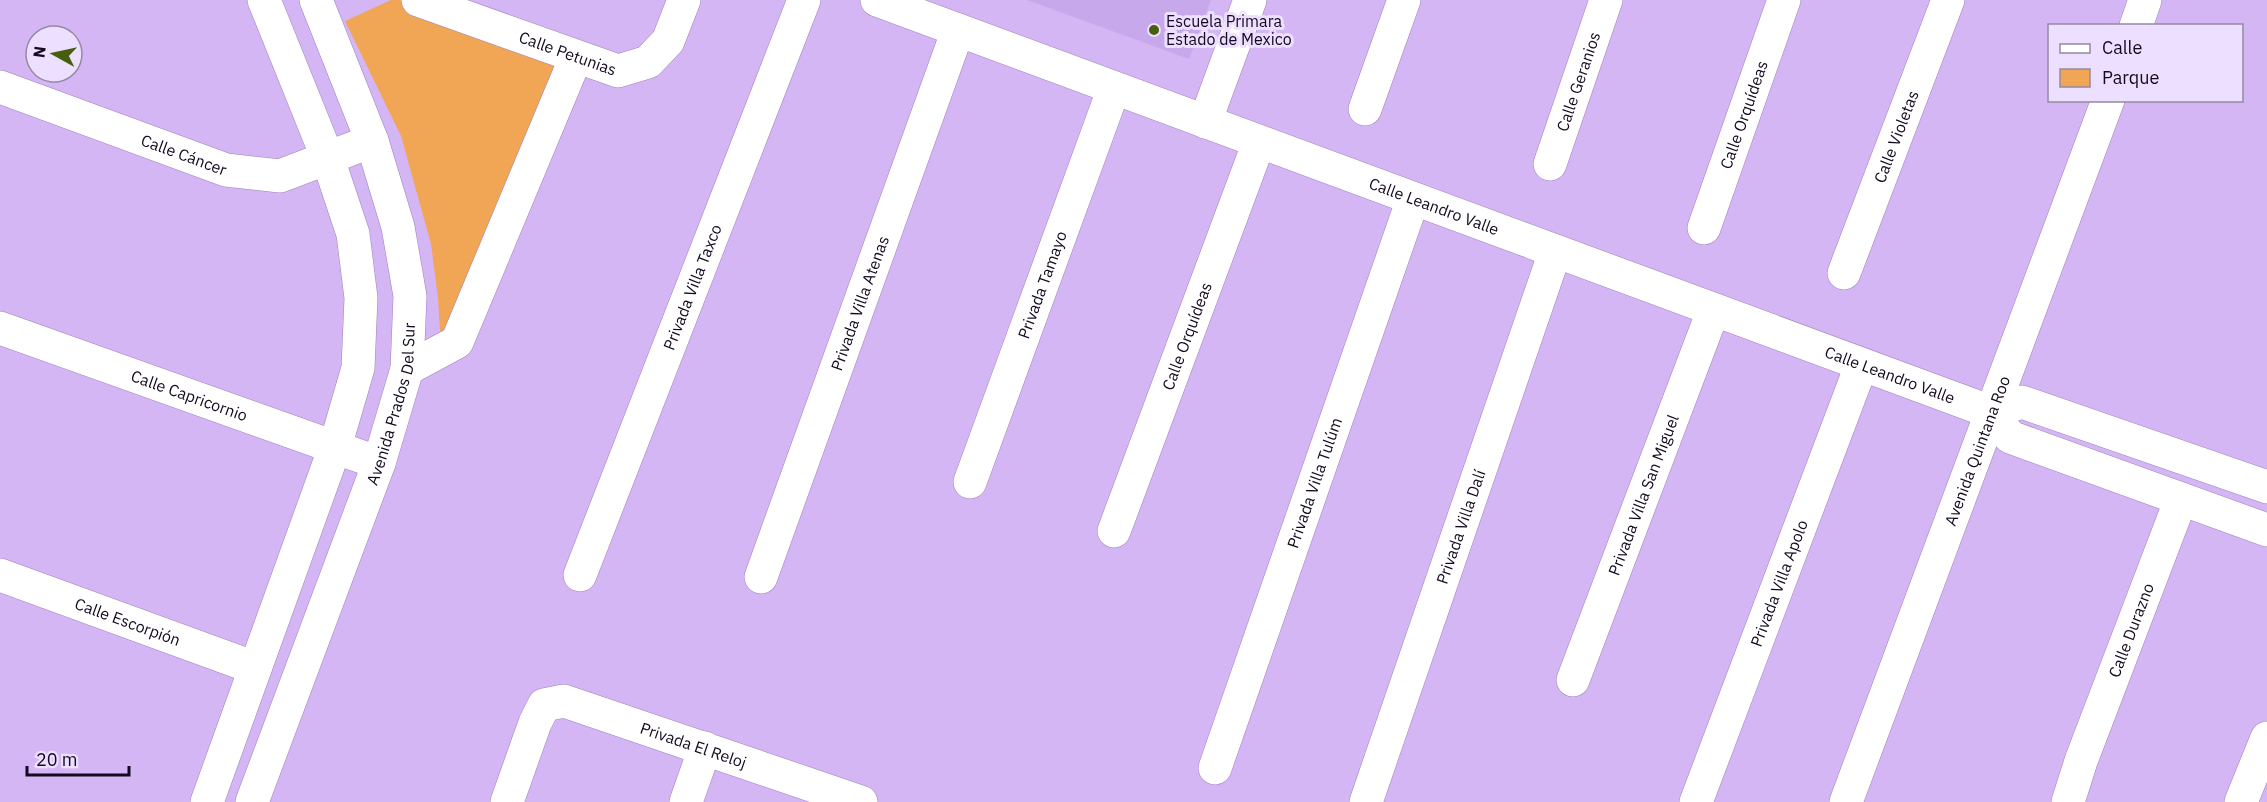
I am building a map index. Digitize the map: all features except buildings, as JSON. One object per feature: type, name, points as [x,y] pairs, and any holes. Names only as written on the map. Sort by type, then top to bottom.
[{"type":"street","points":[[207,802],[335,447],[358,368],[361,298],[352,234],[327,159],[264,0]]},
{"type":"street","name":"Calle Petunias","points":[[418,0],[618,71],[648,62],[669,41],[684,0]]},
{"type":"street","name":"Privada Villa Taxco","points":[[580,575],[804,0]]},
{"type":"street","name":"Calle Leandro Valle","points":[[878,0],[1861,366],[1991,412]]},
{"type":"street","points":[[1205,122],[1250,0]]},
{"type":"street","points":[[1365,109],[1404,0]]},
{"type":"street","name":"Calle Geranios","points":[[1550,164],[1606,0]]},
{"type":"street","name":"Calle Orquídeas","points":[[1704,228],[1784,0]]},
{"type":"street","name":"Calle Violetas","points":[[1844,273],[1948,0]]},
{"type":"street","points":[[2137,24],[2145,0]]},
{"type":"street","name":"Avenida Prados Del Sur","points":[[252,802],[379,463],[407,369],[410,296],[398,227],[372,141],[325,2]]},
{"type":"street","name":"Privada Villa Atenas","points":[[761,577],[958,30]]},
{"type":"street","points":[[407,369],[457,342],[576,57]]},
{"type":"street","name":"Calle Cáncer","points":[[0,87],[226,170],[280,176],[372,141]]},
{"type":"street","name":"Privada Tamayo","points":[[970,482],[1114,88]]},
{"type":"street","name":"Avenida Quintana Roo","points":[[1846,802],[2107,102]]},
{"type":"street","name":"Calle Orquídeas","points":[[1114,531],[1259,142]]},
{"type":"street","name":"Privada Villa Tulúm","points":[[1215,768],[1413,199]]},
{"type":"street","name":"Privada Villa Dalí","points":[[1366,802],[1555,252]]},
{"type":"street","name":"Privada Villa San Miguel","points":[[1573,680],[1713,311]]},
{"type":"street","name":"Calle Capricornio","points":[[0,328],[379,463]]},
{"type":"street","name":"Privada Villa Apolo","points":[[1696,802],[1861,366]]},
{"type":"street","points":[[2267,487],[2022,402],[1991,412],[2010,438],[2267,530]]},
{"type":"street","name":"Calle Durazno","points":[[2068,802],[2081,761],[2181,499]]},
{"type":"street","name":"Calle Escorpión","points":[[0,575],[255,668]]},
{"type":"street","name":"Privada El Reloj","points":[[507,802],[535,723],[544,705],[564,701],[861,802]]},
{"type":"street","points":[[2241,802],[2267,738]]},
{"type":"street","points":[[686,802],[705,748]]},
{"type":"shaded area","name":"Escuela Primara Estado de Mexico","points":[[1027,0],[1211,0],[1189,59]]},
{"type":"green space","points":[[391,0],[400,0],[557,62],[449,331],[440,331],[431,244],[401,136],[345,21]]},
{"type":"place","name":"Escuela Primara Estado de Mexico","points":[[1154,30]]}]
